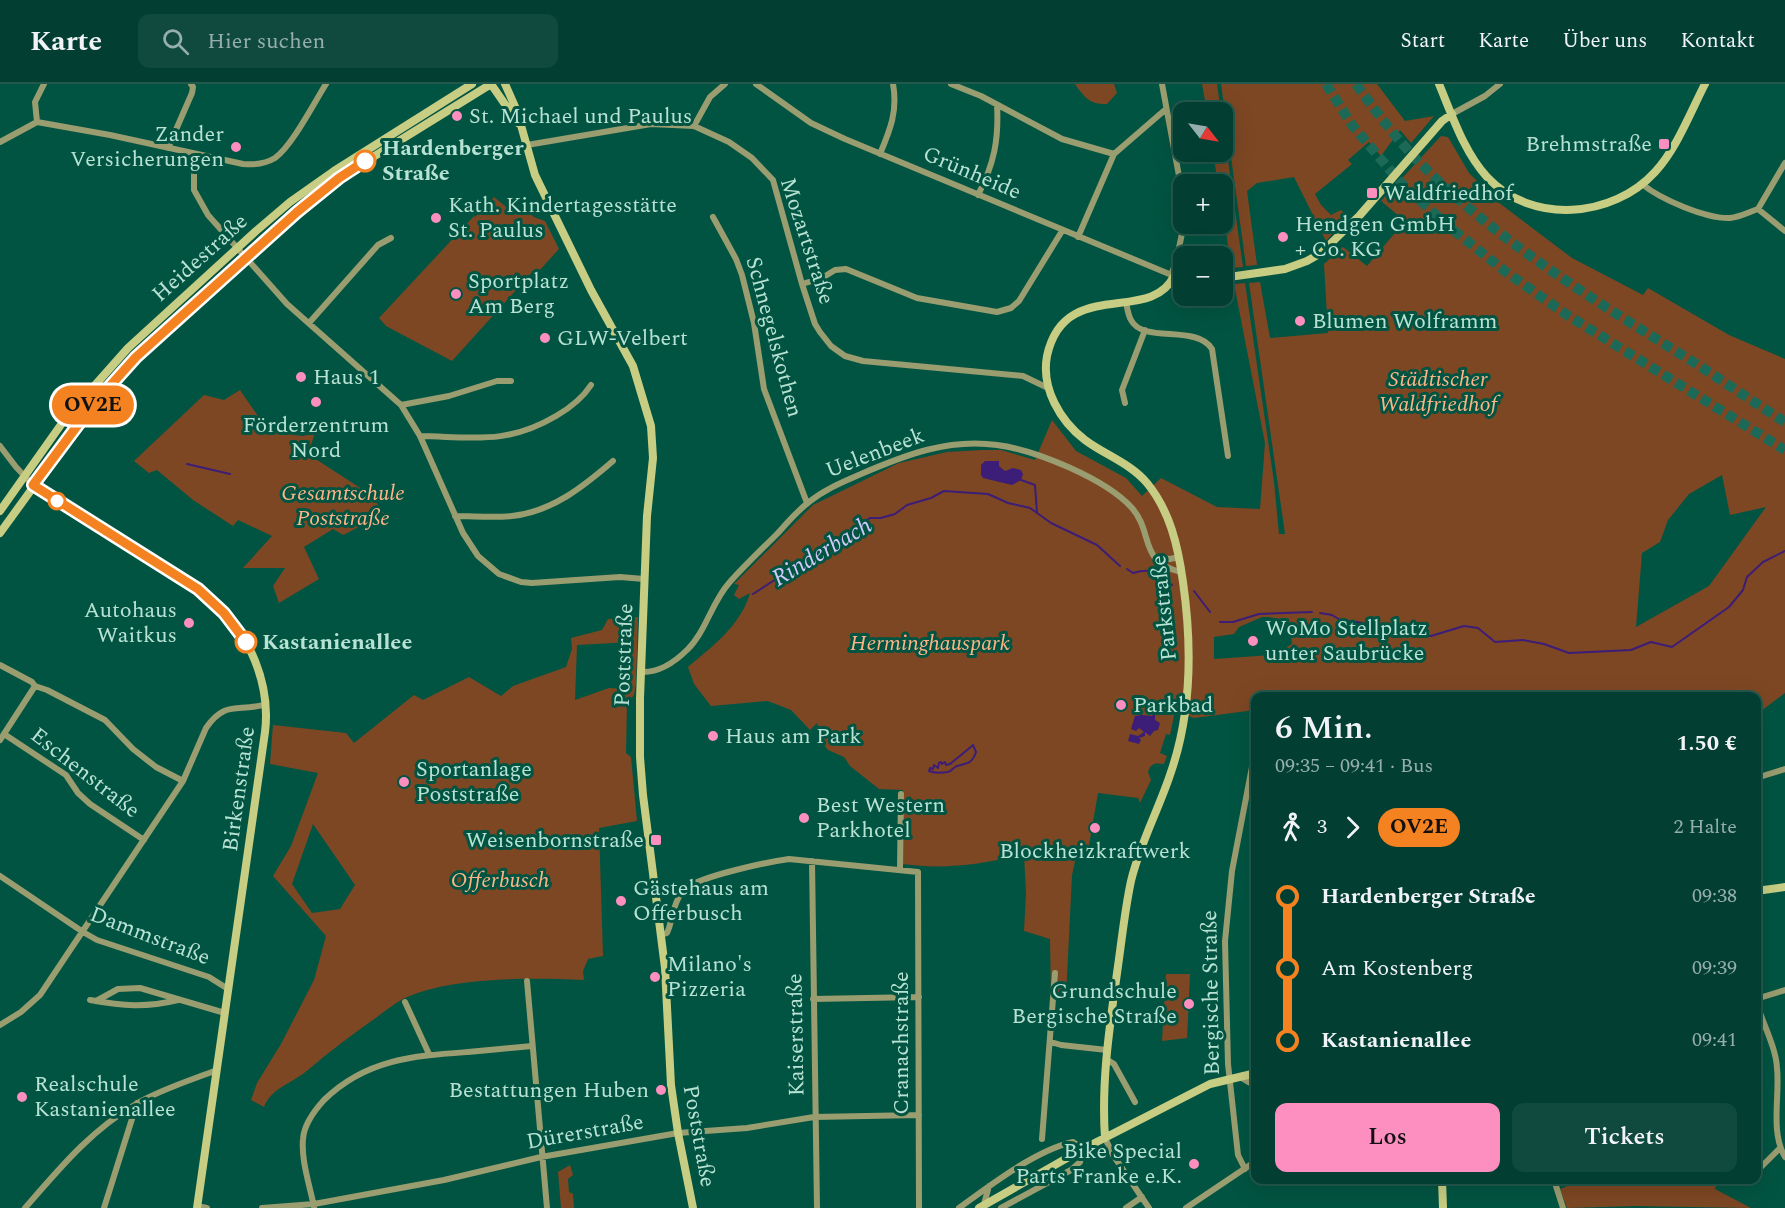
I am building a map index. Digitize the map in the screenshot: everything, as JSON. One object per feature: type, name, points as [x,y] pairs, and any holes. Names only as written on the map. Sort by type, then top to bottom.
[{"type":"street","points":[[37,122],[35,102],[44,84]]},
{"type":"street","points":[[168,148],[192,93],[191,84]]},
{"type":"street","points":[[0,142],[37,122],[110,135],[199,156],[249,165],[261,164],[273,159],[285,147],[326,84]]},
{"type":"street","name":"Heidestraße","points":[[0,511],[71,412],[128,348],[238,248],[282,209],[334,171],[472,84]]},
{"type":"street","name":"Heidestraße","points":[[0,533],[86,414],[136,357],[246,257],[339,178],[491,84]]},
{"type":"street","name":"Poststraße","points":[[491,84],[522,128]]},
{"type":"street","name":"Poststraße","points":[[505,84],[522,128],[536,175],[591,290],[633,366],[647,408],[653,440],[647,516],[640,744],[643,795],[661,936],[670,1043],[671,1085],[693,1208]]},
{"type":"street","points":[[694,126],[710,97],[725,84]]},
{"type":"street","name":"Grünheide","points":[[756,84],[811,123],[1062,231],[1173,275]]},
{"type":"street","points":[[880,154],[892,126],[895,96],[892,84]]},
{"type":"street","points":[[951,84],[981,96],[1062,139],[1114,154]]},
{"type":"street","points":[[1162,84],[1178,174]]},
{"type":"street","points":[[1439,84],[1473,158],[1487,177],[1509,195],[1535,207],[1584,209],[1621,197],[1642,184],[1656,171],[1668,155],[1705,84]]},
{"type":"street","points":[[1233,276],[1297,266],[1321,253],[1360,214],[1442,121],[1485,96],[1500,84]]},
{"type":"street","points":[[978,195],[991,166],[997,145],[997,105]]},
{"type":"street","points":[[1078,237],[1114,154],[1166,109]]},
{"type":"street","name":"Mozartstraße","points":[[527,145],[651,124],[694,126],[729,142],[752,158],[772,180],[815,324],[831,346],[852,359],[1023,376],[1048,387]]},
{"type":"street","points":[[199,156],[194,166],[194,190],[208,215],[287,304],[401,405],[420,436],[467,542],[478,556],[492,569],[521,582],[543,584],[620,577],[645,579]]},
{"type":"street","points":[[1642,184],[1653,192],[1694,210],[1730,218],[1758,210],[1785,163]]},
{"type":"street","points":[[1758,210],[1785,231]]},
{"type":"street","name":"Schnegelskothen","points":[[713,217],[742,275],[754,323],[764,389],[807,503]]},
{"type":"street","points":[[802,284],[822,278],[835,270],[846,269],[917,298],[997,312],[1011,308],[1018,301],[1062,231]]},
{"type":"street","points":[[309,323],[378,245],[391,238]]},
{"type":"street","name":"Parkstraße","points":[[1105,1138],[1103,1102],[1106,1054],[1131,881],[1150,822],[1171,773],[1184,724],[1189,655],[1187,617],[1176,542],[1164,509],[1146,482],[1132,469],[1086,440],[1072,428],[1061,414],[1048,387],[1046,368],[1050,348],[1066,321],[1087,308],[1143,300],[1159,293],[1173,280]]},
{"type":"street","points":[[1126,302],[1131,322],[1136,326],[1145,330],[1200,339],[1208,343],[1212,349],[1228,456]]},
{"type":"street","points":[[1125,403],[1122,390],[1145,330]]},
{"type":"street","points":[[401,405],[449,396],[497,381],[511,381]]},
{"type":"street","points":[[420,436],[493,439],[518,434],[543,424],[577,402],[591,386]]},
{"type":"street","name":"Uelenbeek","points":[[641,672],[650,672],[663,667],[690,648],[728,584],[807,503],[832,486],[903,456],[942,446],[999,445],[1066,465],[1126,502],[1139,519],[1148,546],[1155,557]]},
{"type":"street","points":[[0,446],[33,485]]},
{"type":"street","points":[[455,516],[500,517],[532,513],[572,494],[613,461]]},
{"type":"street","name":"Birkenstraße","points":[[33,485],[190,584],[213,601],[242,635],[262,682],[266,704],[265,732],[197,1207]]},
{"type":"street","points":[[1155,557],[1170,559],[1179,557]]},
{"type":"street","points":[[1155,557],[1167,569],[1181,572]]},
{"type":"street","points":[[0,665],[32,682],[35,686],[105,720],[133,749],[156,767],[183,781]]},
{"type":"street","points":[[2,737],[35,686]]},
{"type":"street","points":[[0,1025],[21,1012],[40,995],[183,781],[211,721],[225,710],[234,707],[257,707],[266,704]]},
{"type":"street","name":"Eschenstraße","points":[[2,737],[66,775],[78,793],[90,804],[144,840]]},
{"type":"street","name":"Bergische Straße","points":[[1245,1169],[1238,1155],[1225,941],[1227,905],[1242,809],[1251,768]]},
{"type":"street","points":[[1761,776],[1785,769]]},
{"type":"street","points":[[661,936],[667,933],[680,896],[684,890],[697,881],[773,861],[789,860],[900,869],[901,794]]},
{"type":"street","name":"Kaiserstraße","points":[[812,861],[817,1208]]},
{"type":"street","name":"Cranachstraße","points":[[900,869],[918,872],[919,877],[920,1208]]},
{"type":"street","name":"Dammstraße","points":[[0,876],[82,932],[98,940],[196,973],[228,989]]},
{"type":"street","points":[[1761,890],[1785,887]]},
{"type":"street","points":[[1041,1139],[1051,1042],[1055,973]]},
{"type":"street","points":[[527,981],[547,1208]]},
{"type":"street","points":[[179,1000],[145,1007],[116,1006],[93,1000],[118,989],[140,988],[225,1013]]},
{"type":"street","points":[[1761,998],[1785,990]]},
{"type":"street","points":[[813,999],[919,997]]},
{"type":"street","points":[[405,1002],[429,1054]]},
{"type":"street","points":[[1761,1016],[1777,1066],[1778,1127],[1780,1148],[1785,1157]]},
{"type":"street","points":[[1051,1042],[1106,1054],[1135,1102]]},
{"type":"street","points":[[314,1206],[303,1151],[305,1127],[316,1108],[356,1075],[393,1060],[429,1054],[532,1046]]},
{"type":"street","points":[[1777,1066],[1785,1064]]},
{"type":"street","points":[[25,1208],[84,1142],[138,1103],[217,1070]]},
{"type":"street","points":[[982,1206],[1083,1149],[1210,1084],[1251,1075]]},
{"type":"street","points":[[1234,1078],[1251,1083]]},
{"type":"street","points":[[104,1208],[138,1103]]},
{"type":"street","name":"Dürerstraße","points":[[262,1208],[314,1206],[444,1180],[541,1157],[678,1133],[747,1128],[814,1117],[919,1115]]},
{"type":"street","points":[[1105,1138],[1113,1155],[1149,1208]]},
{"type":"street","points":[[959,1208],[989,1186],[1042,1155],[1073,1142],[1083,1149]]},
{"type":"street","points":[[1761,1167],[1780,1148]]},
{"type":"street","points":[[1001,1208],[1071,1170],[1080,1162],[1083,1149]]},
{"type":"street","points":[[1186,1208],[1251,1165]]},
{"type":"street","points":[[1442,1184],[1443,1208]]},
{"type":"street","points":[[1557,1184],[1563,1208]]},
{"type":"street","points":[[982,1206],[989,1186]]},
{"type":"street","points":[[1126,1208],[1142,1197]]},
{"type":"street","points":[[197,1207],[207,1208]]},
{"type":"green space","points":[[1075,84],[1114,84],[1117,93],[1107,104],[1096,103],[1085,96]]},
{"type":"green space","points":[[1202,84],[1217,84],[1220,102],[1205,102]]},
{"type":"green space","points":[[1221,84],[1377,84],[1405,121],[1434,116],[1411,143],[1400,130],[1381,156],[1369,142],[1348,160],[1352,164],[1315,194],[1321,205],[1331,215],[1341,210],[1348,217],[1326,241],[1294,177],[1257,183],[1247,191],[1257,265],[1246,266],[1232,162],[1233,102],[1223,102]]},
{"type":"green space","points":[[1441,136],[1448,137],[1469,173],[1498,202],[1572,258],[1643,295],[1648,288],[1729,335],[1785,359],[1785,693],[1761,711],[1761,692],[1251,692],[1251,711],[1194,718],[1175,711],[1170,735],[1166,734],[1160,753],[1167,756],[1164,764],[1150,767],[1148,772],[1151,780],[1140,803],[1138,798],[1098,793],[1089,845],[1079,844],[1072,875],[1066,997],[1051,997],[1050,939],[1024,931],[1026,894],[1024,854],[964,865],[903,864],[903,790],[879,789],[850,766],[844,757],[828,750],[824,745],[817,723],[810,730],[791,710],[768,701],[711,706],[694,684],[688,667],[725,634],[746,605],[750,593],[739,599],[734,595],[739,585],[734,584],[813,505],[899,463],[947,452],[1001,450],[1035,460],[1052,420],[1076,451],[1126,478],[1142,496],[1161,478],[1217,507],[1260,509],[1265,443],[1234,284],[1245,283],[1274,482],[1279,534],[1285,534],[1249,283],[1260,282],[1270,338],[1328,333],[1324,264],[1343,247],[1367,266],[1405,221],[1381,201]],"holes":[[[1722,475],[1730,515],[1766,507],[1709,586],[1636,627],[1642,553],[1660,542],[1668,520],[1689,494]],[[1262,617],[1269,617],[1290,627],[1292,644],[1272,655],[1214,659],[1214,637],[1234,634],[1239,627]]]},
{"type":"green space","points":[[1215,162],[1228,162],[1230,174],[1216,174]]},
{"type":"green space","points":[[1233,196],[1243,267],[1233,268],[1233,246],[1228,246],[1226,234],[1233,234]]},
{"type":"green space","name":"Sportplatz Am Berg","points":[[494,197],[515,214],[522,207],[534,217],[545,221],[559,249],[539,271],[535,269],[452,361],[386,326],[379,318]]},
{"type":"green space","name":"Gesamtschule Poststraße","points":[[240,390],[269,432],[303,436],[315,433],[308,454],[371,495],[385,514],[343,535],[333,529],[304,547],[319,579],[279,603],[273,586],[285,568],[243,568],[272,536],[238,520],[233,526],[193,500],[157,470],[149,473],[134,461],[204,395],[224,400]]},
{"type":"green space","name":"Offerbusch","points":[[638,617],[636,683],[634,695],[627,703],[626,753],[631,757],[637,821],[599,828],[603,956],[588,959],[583,971],[584,980],[492,980],[422,991],[403,999],[350,1036],[302,1075],[277,1090],[267,1100],[264,1107],[251,1100],[257,1083],[281,1044],[314,980],[326,936],[273,876],[291,846],[318,773],[270,764],[273,725],[346,733],[354,743],[414,695],[423,700],[469,677],[501,696],[513,686],[566,667],[572,649],[571,638],[602,630],[608,619]],"holes":[[[632,642],[626,689],[609,688],[575,700],[577,645]],[[313,824],[355,885],[340,909],[312,913],[292,884]]]},
{"type":"green space","points":[[1166,974],[1190,974],[1187,1038],[1162,1041]]},
{"type":"green space","points":[[570,1165],[573,1175],[568,1179],[569,1192],[573,1194],[574,1208],[561,1208],[558,1172]]},
{"type":"green space","points":[[1572,1184],[1717,1184],[1715,1189],[1751,1208],[1635,1206],[1567,1208],[1560,1189]]},
{"type":"shaded area","points":[[985,461],[999,461],[999,466],[1005,471],[1013,468],[1021,470],[1023,474],[1021,480],[1012,485],[983,478],[981,465]]},
{"type":"shaded area","points":[[1155,712],[1155,720],[1160,723],[1158,730],[1150,736],[1145,732],[1145,736],[1139,738],[1141,740],[1139,744],[1128,741],[1130,734],[1138,736],[1144,732],[1139,728],[1136,731],[1131,729],[1135,716],[1152,716]]},
{"type":"waterway","name":"Rinderbach","points":[[187,464],[230,474]]},
{"type":"waterway","points":[[1021,480],[1035,485],[1037,513]]},
{"type":"waterway","name":"Rinderbach","points":[[753,594],[870,518],[895,514],[907,505],[931,498],[944,491],[988,494],[1008,503],[1030,508],[1051,523],[1097,545],[1120,566]]},
{"type":"waterway","name":"Rinderbach","points":[[1320,613],[1332,615],[1342,621],[1431,636],[1464,626],[1478,628],[1495,642],[1523,640],[1544,644],[1569,653],[1631,650],[1651,642],[1672,647],[1729,607],[1743,590],[1747,577],[1763,562],[1785,551]]},
{"type":"waterway","name":"Rinderbach","points":[[1127,569],[1133,573],[1154,572],[1172,585]]},
{"type":"waterway","name":"Rinderbach","points":[[1194,591],[1210,612]]},
{"type":"waterway","name":"Rinderbach","points":[[1220,622],[1233,622],[1259,614],[1312,612]]},
{"type":"waterway","points":[[972,746],[950,764],[946,765],[945,762],[942,764],[941,762],[938,768],[934,765],[929,771],[948,772],[969,762],[976,752],[973,745]]},
{"type":"tunnel","points":[[1326,84],[1352,125],[1401,183],[1447,225],[1506,272],[1567,315],[1785,450]]},
{"type":"tunnel","points":[[1356,84],[1413,156],[1483,220],[1585,294],[1785,422]]},
{"type":"bus line","name":"OV2E","points":[[246,642],[224,613],[198,589],[33,485],[74,428],[136,357],[297,212],[339,178],[365,161]]},
{"type":"place","name":"St. Michael und Paulus","points":[[457,116]]},
{"type":"place","name":"Brehmstraße","points":[[1664,144]]},
{"type":"place","name":"Zander Versicherungen","points":[[236,147]]},
{"type":"place","name":"Hardenberger Straße","points":[[365,161]]},
{"type":"place","name":"Waldfriedhof","points":[[1372,193]]},
{"type":"place","name":"Kath. Kindertagesstätte St. Paulus","points":[[436,218]]},
{"type":"place","name":"Hendgen GmbH + Co. KG","points":[[1283,237]]},
{"type":"place","name":"Sportplatz Am Berg","points":[[456,294]]},
{"type":"place","name":"Blumen Wolframm","points":[[1300,321]]},
{"type":"place","name":"GLW-Velbert","points":[[545,338]]},
{"type":"place","name":"Haus 1","points":[[301,377]]},
{"type":"place","name":"Förderzentrum Nord","points":[[316,402]]},
{"type":"place","name":"Autohaus Waitkus","points":[[189,623]]},
{"type":"place","name":"WoMo Stellplatz unter Saubrücke","points":[[1253,641]]},
{"type":"place","name":"Kastanienallee","points":[[246,642]]},
{"type":"place","name":"Parkbad","points":[[1121,705]]},
{"type":"place","name":"Haus am Park","points":[[713,736]]},
{"type":"place","name":"Sportanlage Poststraße","points":[[404,782]]},
{"type":"place","name":"Best Western Parkhotel","points":[[804,818]]},
{"type":"place","name":"Blockheizkraftwerk","points":[[1095,828]]},
{"type":"place","name":"Weisenbornstraße","points":[[656,840]]},
{"type":"place","name":"Gästehaus am Offerbusch","points":[[621,901]]},
{"type":"place","name":"Milano's Pizzeria","points":[[655,977]]},
{"type":"place","name":"Grundschule Bergische Straße","points":[[1189,1004]]},
{"type":"place","name":"Bestattungen Huben","points":[[661,1090]]},
{"type":"place","name":"Realschule Kastanienallee","points":[[22,1097]]},
{"type":"place","name":"Bike Special Parts Franke e.K.","points":[[1194,1164]]},
{"type":"park label","name":"Städtischer Waldfriedhof","points":[[1438,392]]},
{"type":"park label","name":"Herminghauspark","points":[[930,643]]}]
